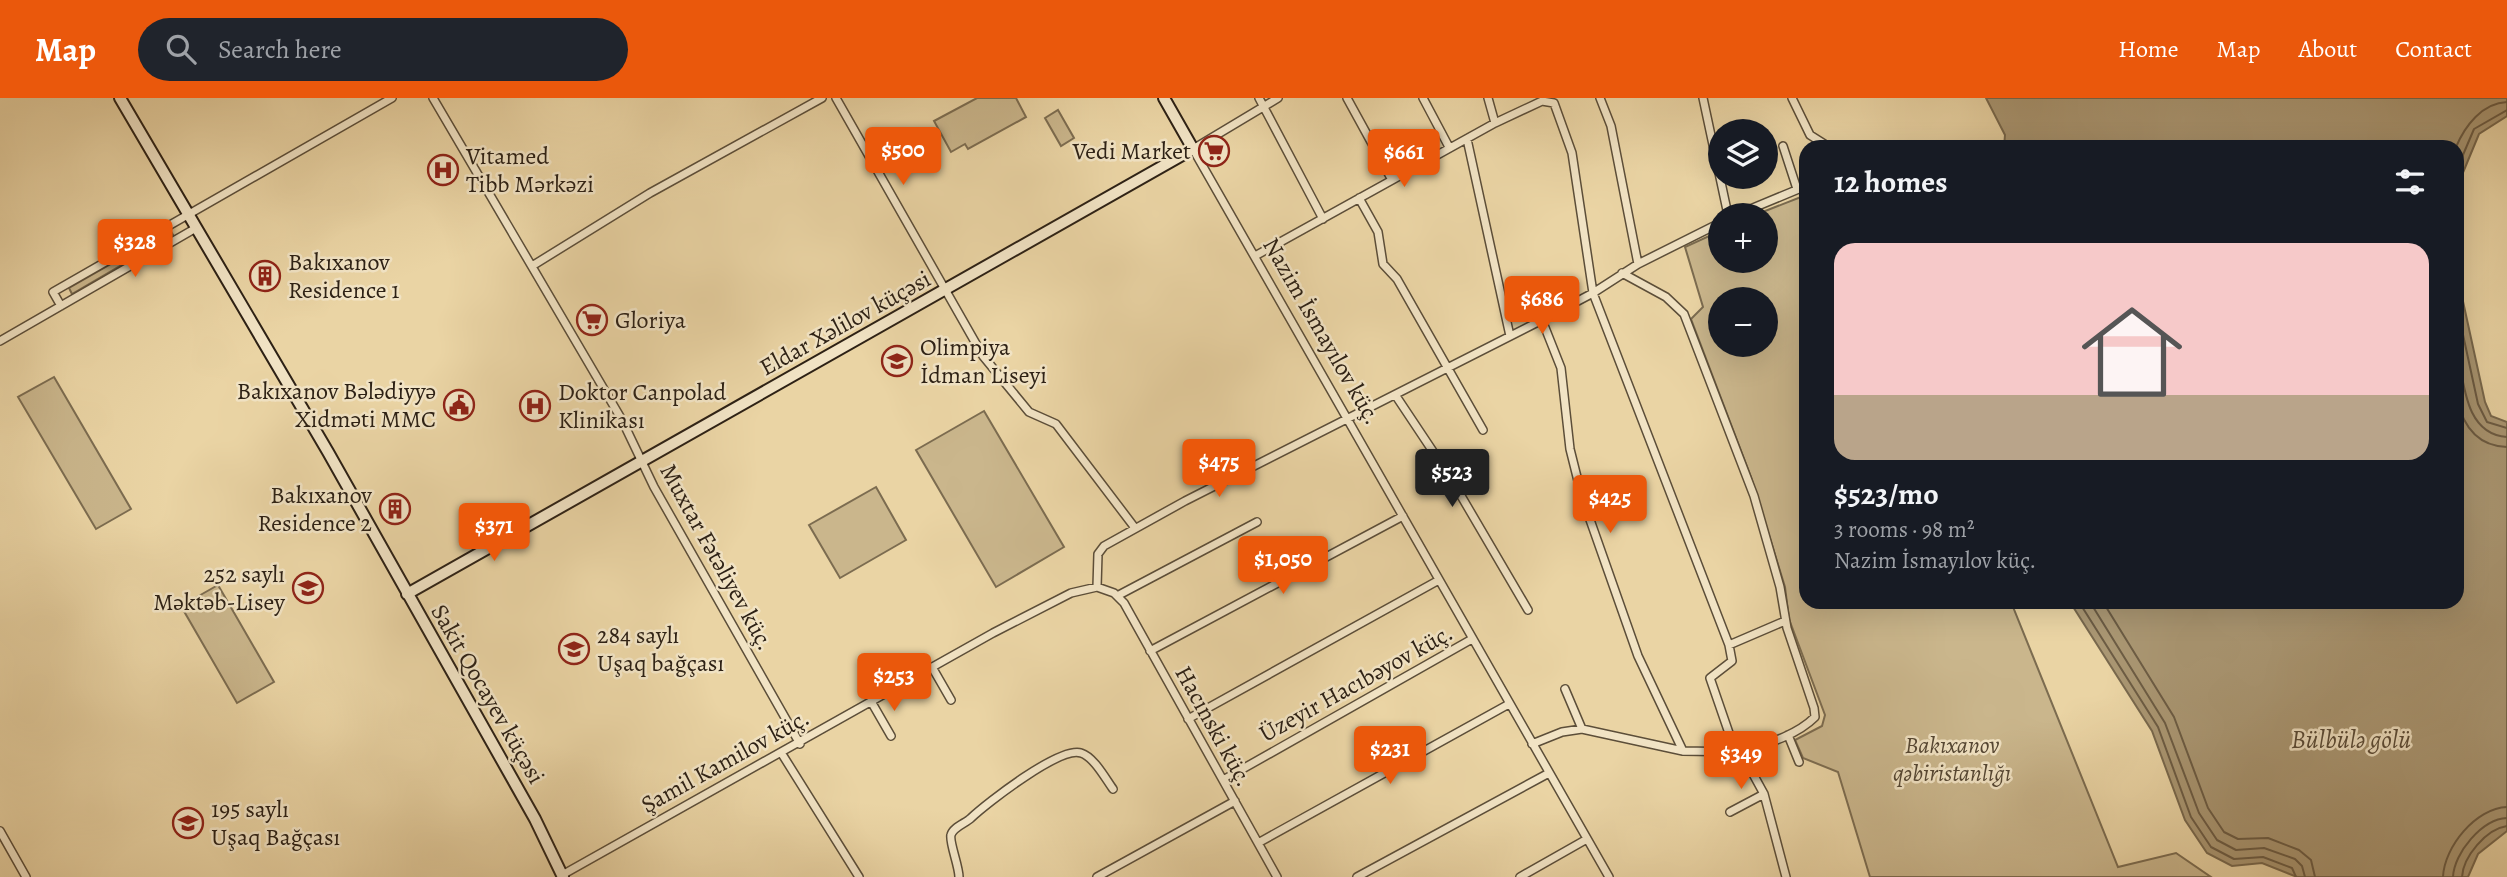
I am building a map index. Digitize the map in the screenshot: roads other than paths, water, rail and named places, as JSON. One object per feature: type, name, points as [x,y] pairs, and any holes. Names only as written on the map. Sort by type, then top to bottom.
[{"type":"street","name":"Sakit Qocayev küçəsi","points":[[120,98],[328,452],[535,819],[561,876]]},
{"type":"street","points":[[61,306],[53,292],[392,98]]},
{"type":"street","name":"Muxtar Fətəliyev küç.","points":[[433,98],[622,420],[642,462],[800,744]]},
{"type":"street","points":[[532,266],[650,193],[822,98]]},
{"type":"street","points":[[836,98],[983,356],[1029,412],[1056,424],[1135,528]]},
{"type":"street","name":"Nazim İsmayılov küç.","points":[[1164,98],[1609,877]]},
{"type":"street","points":[[1259,98],[1322,219]]},
{"type":"street","points":[[1193,149],[1278,98]]},
{"type":"street","points":[[1347,98],[1392,180]]},
{"type":"street","points":[[1423,98],[1449,147]]},
{"type":"street","points":[[1488,98],[1496,123]]},
{"type":"street","points":[[1600,98],[1611,126],[1638,264]]},
{"type":"street","points":[[1703,98],[1725,203]]},
{"type":"street","points":[[1792,98],[1810,135],[1818,140]]},
{"type":"street","points":[[1255,256],[1449,147],[1542,101],[1550,100],[1572,153],[1593,293],[1729,645],[1732,659],[1730,665],[1713,673],[1710,678],[1730,736],[1765,794],[1787,877]]},
{"type":"street","points":[[1467,139],[1510,336]]},
{"type":"street","points":[[1764,203],[1797,189],[1783,146]]},
{"type":"street","name":"Eldar Xəlilov küçəsi","points":[[407,594],[1193,149]]},
{"type":"street","points":[[1359,198],[1378,232],[1383,264],[1397,279],[1483,430]]},
{"type":"street","points":[[0,341],[196,228]]},
{"type":"street","points":[[1257,522],[1117,596],[1097,587],[1099,550],[1135,528],[1542,320],[1593,293],[1638,264],[1708,229]]},
{"type":"street","points":[[1532,744],[1562,732],[1582,729],[1683,751],[1741,752],[1788,735],[1809,723],[1815,714],[1785,621],[1780,587],[1754,496],[1684,314],[1666,297],[1622,273]]},
{"type":"street","points":[[1542,320],[1561,368],[1570,449],[1582,498],[1638,656],[1683,751]]},
{"type":"street","points":[[1396,396],[1450,477],[1528,610]]},
{"type":"street","points":[[1150,651],[1403,516]]},
{"type":"street","points":[[1188,719],[1439,580]]},
{"type":"street","name":"Şamil Kamilov küç.","points":[[561,876],[1042,607],[1084,588],[1097,587]]},
{"type":"street","name":"Hacınski küç.","points":[[1117,596],[1277,877]]},
{"type":"street","points":[[1729,645],[1785,621]]},
{"type":"street","name":"Üzeyir Hacıbəyov küç.","points":[[1223,780],[1472,639]]},
{"type":"street","points":[[932,667],[951,700]]},
{"type":"street","points":[[1565,690],[1582,729]]},
{"type":"street","points":[[872,703],[891,736]]},
{"type":"street","points":[[1258,843],[1509,705]]},
{"type":"street","points":[[1788,735],[1798,762]]},
{"type":"street","points":[[959,877],[950,839],[953,832],[984,804],[1024,777],[1068,753],[1079,752],[1091,761],[1113,789]]},
{"type":"street","points":[[782,754],[859,877]]},
{"type":"street","points":[[1357,877],[1549,773]]},
{"type":"street","points":[[1730,812],[1765,794]]},
{"type":"street","points":[[1097,877],[1235,801]]},
{"type":"street","points":[[0,831],[26,877]]},
{"type":"street","points":[[1520,877],[1587,839]]},
{"type":"water","points":[[1986,98],[2507,98],[2507,116],[2479,134],[2464,170],[2464,140],[2005,140],[2005,135]]},
{"type":"water","name":"Bülbülə gölü","points":[[2464,306],[2485,402],[2491,416],[2507,422],[2507,831],[2478,854],[2468,877],[2297,877],[2262,863],[2232,866],[2207,853],[2185,820],[2152,731],[2074,609],[2464,609]]},
{"type":"place","name":"Vedi Market","points":[[1214,151]]},
{"type":"place","name":"Vitamed Tibb Mərkəzi","points":[[443,170]]},
{"type":"place","name":"Bakıxanov Residence 1","points":[[265,276]]},
{"type":"place","name":"Gloriya","points":[[592,320]]},
{"type":"place","name":"Olimpiya İdman Liseyi","points":[[897,361]]},
{"type":"place","name":"Bakıxanov Bələdiyyə Xidməti MMC","points":[[459,405]]},
{"type":"place","name":"Doktor Canpolad Klinikası","points":[[535,406]]},
{"type":"place","name":"Bakıxanov Residence 2","points":[[395,509]]},
{"type":"place","name":"252 saylı Məktəb-Lisey","points":[[308,588]]},
{"type":"place","name":"284 saylı Uşaq bağçası","points":[[574,649]]},
{"type":"place","name":"195 saylı Uşaq Bağçası","points":[[188,823]]},
{"type":"park label","name":"Bakıxanov qəbiristanlığı","points":[[1952,759]]}]
